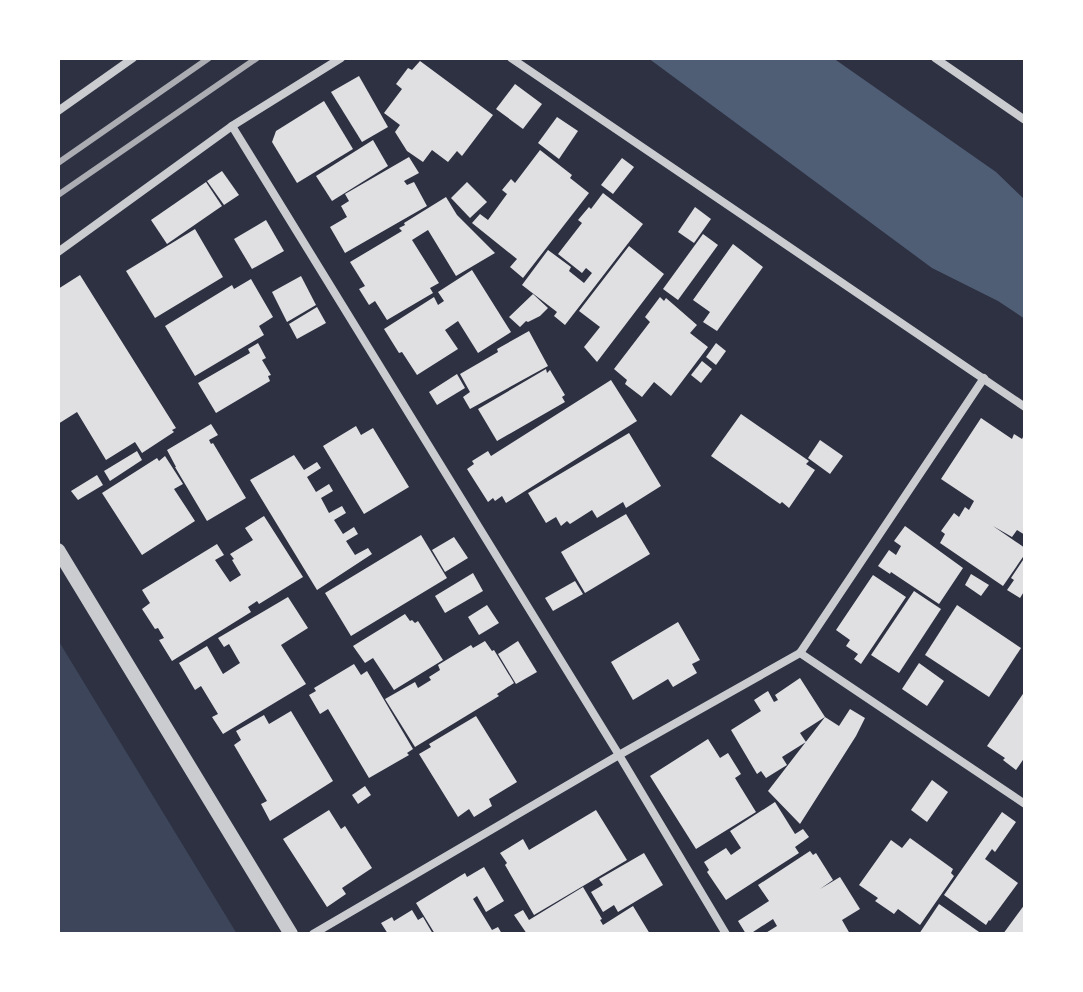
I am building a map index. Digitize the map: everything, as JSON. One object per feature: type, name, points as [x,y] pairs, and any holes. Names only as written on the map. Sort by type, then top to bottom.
[{"type":"street","points":[[58,111],[133,58]]},
{"type":"street","points":[[58,252],[232,126],[341,58]]},
{"type":"street","points":[[511,58],[1025,407]]},
{"type":"street","points":[[935,58],[1025,120]]},
{"type":"street","points":[[232,126],[726,934]]},
{"type":"street","points":[[313,934],[800,653],[984,378]]},
{"type":"street","points":[[58,550],[291,934]]},
{"type":"street","points":[[800,653],[1025,804]]},
{"type":"shaded area","points":[[648,58],[833,58],[996,172],[1025,200],[1025,319],[998,301],[932,268]]},
{"type":"shaded area","points":[[58,640],[237,934],[58,934]]},
{"type":"building","points":[[420,61],[493,115],[462,156],[457,151],[448,162],[432,150],[423,162],[407,151],[395,132],[400,125],[384,113],[402,89],[396,84],[408,68],[412,70]]},
{"type":"building","points":[[359,76],[388,127],[362,142],[331,92]]},
{"type":"building","points":[[515,84],[542,104],[523,129],[496,109]]},
{"type":"building","points":[[324,101],[353,149],[297,183],[272,142],[276,131]]},
{"type":"building","points":[[557,117],[578,131],[559,159],[538,143]]},
{"type":"building","points":[[373,140],[388,166],[332,201],[316,176]]},
{"type":"building","points":[[540,150],[589,193],[523,278],[510,267],[517,259],[472,223],[480,214],[488,220],[507,194],[502,190],[511,179],[515,183]]},
{"type":"building","points":[[409,157],[419,173],[404,181],[407,185],[414,182],[427,206],[345,253],[330,227],[347,217],[341,206],[349,201],[345,194]]},
{"type":"building","points":[[622,158],[634,167],[613,194],[601,185]]},
{"type":"building","points":[[222,171],[239,195],[224,205],[207,181]]},
{"type":"building","points":[[206,182],[222,206],[167,244],[151,220]]},
{"type":"building","points":[[467,182],[487,202],[470,218],[451,198]]},
{"type":"building","points":[[603,193],[643,224],[565,325],[554,316],[557,312],[522,285],[548,250],[571,267],[569,271],[584,283],[592,273],[586,268],[582,273],[558,254],[582,223],[578,220]]},
{"type":"building","points":[[446,197],[457,215],[495,253],[456,276],[428,230],[412,240],[439,283],[430,288],[433,293],[387,320],[375,301],[369,305],[359,289],[365,286],[350,262],[402,231],[399,228],[404,223]]},
{"type":"building","points":[[695,207],[711,219],[694,243],[678,232]]},
{"type":"building","points":[[266,220],[284,251],[252,269],[234,239]]},
{"type":"building","points":[[195,229],[223,277],[155,318],[126,271]]},
{"type":"building","points":[[703,234],[718,245],[678,300],[663,289]]},
{"type":"building","points":[[733,244],[763,267],[717,331],[703,322],[710,312],[693,300]]},
{"type":"building","points":[[629,246],[664,274],[597,362],[584,347],[600,327],[579,311]]},
{"type":"building","points":[[472,270],[511,332],[478,353],[458,321],[445,330],[458,349],[417,375],[384,329],[434,297],[438,305],[444,301],[438,292]]},
{"type":"building","points":[[80,275],[176,428],[142,453],[135,442],[106,460],[77,412],[58,424],[58,289]]},
{"type":"building","points":[[301,276],[316,305],[287,322],[272,292]]},
{"type":"building","points":[[251,279],[273,317],[259,326],[264,335],[195,376],[165,326],[232,285],[234,289]]},
{"type":"building","points":[[533,294],[548,308],[520,327],[509,317]]},
{"type":"building","points":[[660,297],[664,301],[666,298],[697,325],[690,333],[708,347],[671,396],[654,382],[642,397],[625,384],[627,380],[614,369],[650,322],[645,317]]},
{"type":"building","points":[[317,307],[326,323],[297,339],[289,324]]},
{"type":"building","points":[[529,331],[548,366],[470,409],[463,397],[470,392],[460,374]]},
{"type":"building","points":[[258,343],[266,358],[262,360],[271,375],[268,376],[270,381],[216,413],[198,383],[250,353],[248,349]]},
{"type":"building","points":[[716,343],[726,351],[716,365],[706,357]]},
{"type":"building","points":[[702,361],[712,369],[701,383],[691,375]]},
{"type":"building","points":[[546,369],[547,373],[550,370],[565,395],[562,397],[565,402],[497,441],[478,409]]},
{"type":"building","points":[[457,374],[465,388],[437,405],[429,392]]},
{"type":"building","points":[[611,380],[637,421],[506,503],[502,496],[488,502],[467,469],[474,464],[472,461],[488,451],[491,456]]},
{"type":"building","points":[[741,414],[809,461],[806,464],[815,470],[789,508],[711,456]]},
{"type":"building","points":[[981,418],[1012,439],[1014,434],[1025,438],[1025,535],[1017,530],[1012,537],[993,526],[1025,548],[1025,554],[1003,586],[940,543],[945,534],[941,531],[954,513],[959,517],[965,507],[969,510],[974,501],[941,479]]},
{"type":"building","points":[[211,424],[218,435],[209,440],[246,498],[207,521],[167,450]]},
{"type":"building","points":[[356,426],[361,435],[373,428],[409,487],[364,514],[323,446]]},
{"type":"building","points":[[629,433],[661,486],[626,508],[623,502],[597,518],[592,510],[570,524],[567,521],[561,526],[556,517],[546,523],[528,493]]},
{"type":"building","points":[[820,440],[843,456],[830,474],[808,458]]},
{"type":"building","points":[[137,451],[142,460],[110,481],[104,471]]},
{"type":"building","points":[[294,455],[304,470],[317,462],[321,468],[307,477],[316,492],[329,484],[333,491],[321,498],[329,513],[342,506],[346,513],[334,520],[343,534],[354,527],[358,534],[346,541],[355,555],[368,548],[372,554],[317,590],[250,480]]},
{"type":"building","points":[[165,456],[183,484],[174,489],[195,521],[142,555],[102,493]]},
{"type":"building","points":[[97,475],[103,485],[78,500],[71,491]]},
{"type":"building","points":[[626,514],[650,554],[585,593],[561,552]]},
{"type":"building","points":[[264,516],[303,577],[259,604],[257,601],[248,607],[251,612],[172,661],[159,640],[164,638],[142,609],[150,603],[142,590],[217,544],[224,555],[215,560],[230,582],[241,575],[230,554],[253,540],[245,528]]},
{"type":"building","points":[[905,526],[963,568],[939,604],[878,566],[889,550],[896,555],[901,546],[894,541]]},
{"type":"building","points":[[421,535],[447,578],[351,636],[325,593]]},
{"type":"building","points":[[454,537],[468,558],[445,572],[432,550]]},
{"type":"building","points":[[1025,557],[1025,590],[1020,598],[1007,590]]},
{"type":"building","points":[[473,573],[483,591],[445,613],[435,596]]},
{"type":"building","points":[[971,574],[989,585],[981,596],[965,585]]},
{"type":"building","points":[[873,575],[906,597],[861,664],[854,659],[858,654],[846,646],[850,640],[836,630]]},
{"type":"building","points":[[575,581],[583,594],[553,611],[545,598]]},
{"type":"building","points":[[914,591],[941,609],[899,673],[871,655]]},
{"type":"building","points":[[288,597],[308,628],[281,645],[306,684],[223,734],[212,717],[218,714],[201,686],[195,690],[179,663],[207,646],[223,674],[240,663],[229,644],[224,647],[218,638]]},
{"type":"building","points":[[487,605],[499,623],[479,635],[468,617]]},
{"type":"building","points":[[957,605],[1021,648],[989,697],[925,655]]},
{"type":"building","points":[[405,614],[410,621],[418,621],[443,660],[394,690],[373,658],[365,663],[353,646]]},
{"type":"building","points":[[678,622],[700,660],[692,664],[697,673],[673,687],[668,679],[633,700],[611,662]]},
{"type":"building","points":[[485,641],[514,683],[497,694],[499,696],[415,747],[385,699],[415,682],[418,688],[440,670],[438,665],[471,645],[473,648]]},
{"type":"building","points":[[518,641],[537,672],[516,684],[498,654]]},
{"type":"building","points":[[919,663],[944,681],[927,706],[902,689]]},
{"type":"building","points":[[354,664],[361,675],[367,671],[413,749],[407,753],[409,755],[369,778],[328,709],[320,714],[309,695],[316,691],[314,688]]},
{"type":"building","points":[[800,678],[825,717],[800,733],[806,742],[782,757],[787,765],[766,778],[761,771],[757,774],[731,730],[761,711],[754,700],[768,691],[774,702],[778,700],[775,695]]},
{"type":"building","points":[[1025,691],[1025,757],[1016,770],[987,746]]},
{"type":"building","points":[[850,709],[865,718],[800,824],[768,791],[825,717],[839,726]]},
{"type":"building","points":[[291,711],[333,781],[270,821],[261,804],[267,801],[234,745],[241,740],[236,731],[264,715],[269,724]]},
{"type":"building","points":[[476,716],[517,782],[489,799],[492,806],[474,817],[469,809],[458,817],[419,754],[431,747],[429,744]]},
{"type":"building","points":[[708,739],[720,758],[728,753],[741,774],[735,778],[756,812],[696,849],[650,776]]},
{"type":"building","points":[[932,780],[948,792],[927,822],[911,810]]},
{"type":"building","points":[[365,786],[371,795],[358,804],[352,795]]},
{"type":"building","points":[[775,802],[795,834],[803,829],[809,837],[795,847],[799,853],[726,900],[707,872],[709,870],[704,862],[726,848],[731,855],[741,848],[730,831]]},
{"type":"building","points":[[329,810],[341,829],[345,826],[372,868],[342,888],[346,894],[327,907],[283,839]]},
{"type":"building","points":[[596,810],[627,860],[534,915],[500,853],[523,839],[529,850]]},
{"type":"building","points":[[1002,812],[1016,822],[995,852],[992,849],[985,859],[1018,883],[986,925],[944,895]]},
{"type":"building","points":[[910,838],[953,869],[951,873],[954,876],[920,925],[898,909],[894,914],[859,885],[891,840],[902,848]]},
{"type":"building","points":[[810,851],[813,855],[816,853],[833,880],[820,889],[840,877],[860,909],[842,920],[850,934],[764,934],[777,926],[773,919],[746,934],[738,921],[769,901],[758,885]]},
{"type":"building","points":[[644,853],[663,885],[618,912],[614,905],[603,912],[591,892],[603,885],[599,879]]},
{"type":"building","points":[[484,867],[504,901],[486,912],[477,896],[473,899],[492,930],[498,927],[502,934],[435,934],[416,903],[465,873],[467,877]]},
{"type":"building","points":[[583,887],[603,925],[633,906],[650,934],[527,934],[514,915],[523,910],[529,920]]},
{"type":"building","points":[[939,904],[982,934],[919,934]]},
{"type":"building","points":[[1025,904],[1024,934],[1003,934]]},
{"type":"building","points":[[412,910],[418,920],[423,917],[433,934],[388,934],[381,923],[392,917],[394,921]]},
{"type":"railway","points":[[58,163],[209,58]]},
{"type":"railway","points":[[58,195],[257,58]]}]
